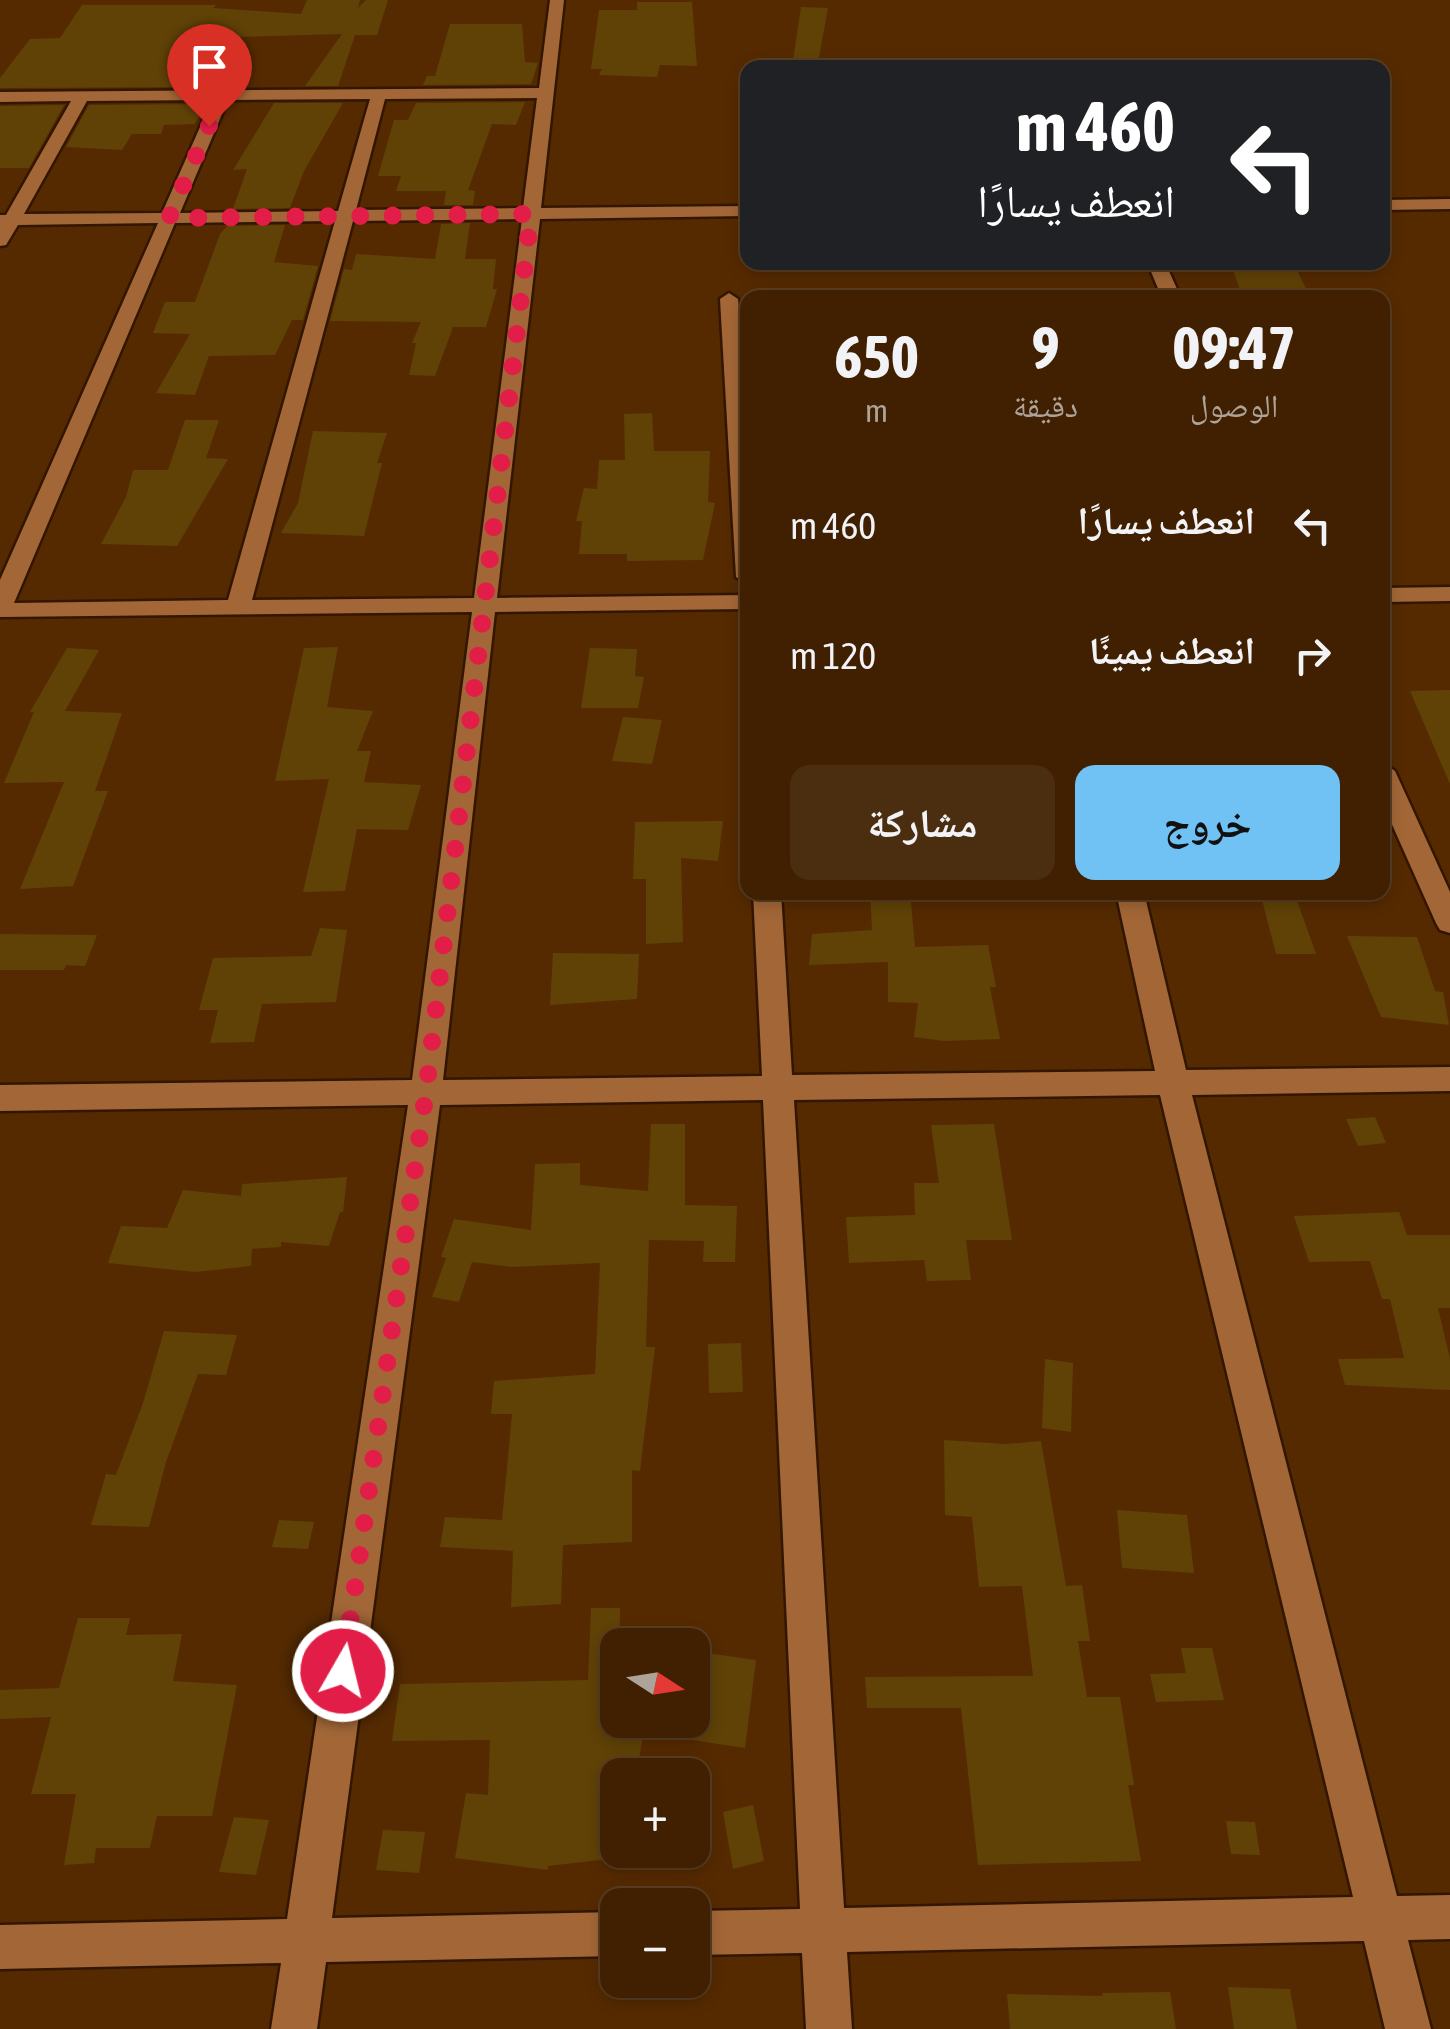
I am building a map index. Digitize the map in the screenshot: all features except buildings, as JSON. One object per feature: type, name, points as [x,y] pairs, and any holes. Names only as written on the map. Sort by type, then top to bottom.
[{"type":"street","points":[[294,2029],[426,1092],[557,0]]},
{"type":"street","points":[[0,97],[546,93]]},
{"type":"street","points":[[238,608],[379,94]]},
{"type":"street","points":[[222,95],[0,608],[740,602]]},
{"type":"street","points":[[0,241],[6,220],[82,96]]},
{"type":"street","points":[[1390,205],[1450,204]]},
{"type":"street","points":[[6,220],[740,211]]},
{"type":"street","points":[[730,300],[740,454]]},
{"type":"street","points":[[1390,595],[1450,594]]},
{"type":"street","points":[[1390,789],[1450,923]]},
{"type":"street","points":[[767,900],[829,2029]]},
{"type":"street","points":[[1132,900],[1172,1083],[1408,2029]]},
{"type":"street","points":[[0,1098],[1450,1079]]},
{"type":"street","points":[[710,1933],[1450,1917]]},
{"type":"street","points":[[0,1947],[600,1934]]},
{"type":"route","points":[[209,126],[169,218],[531,214],[426,1092],[343,1671]]}]
